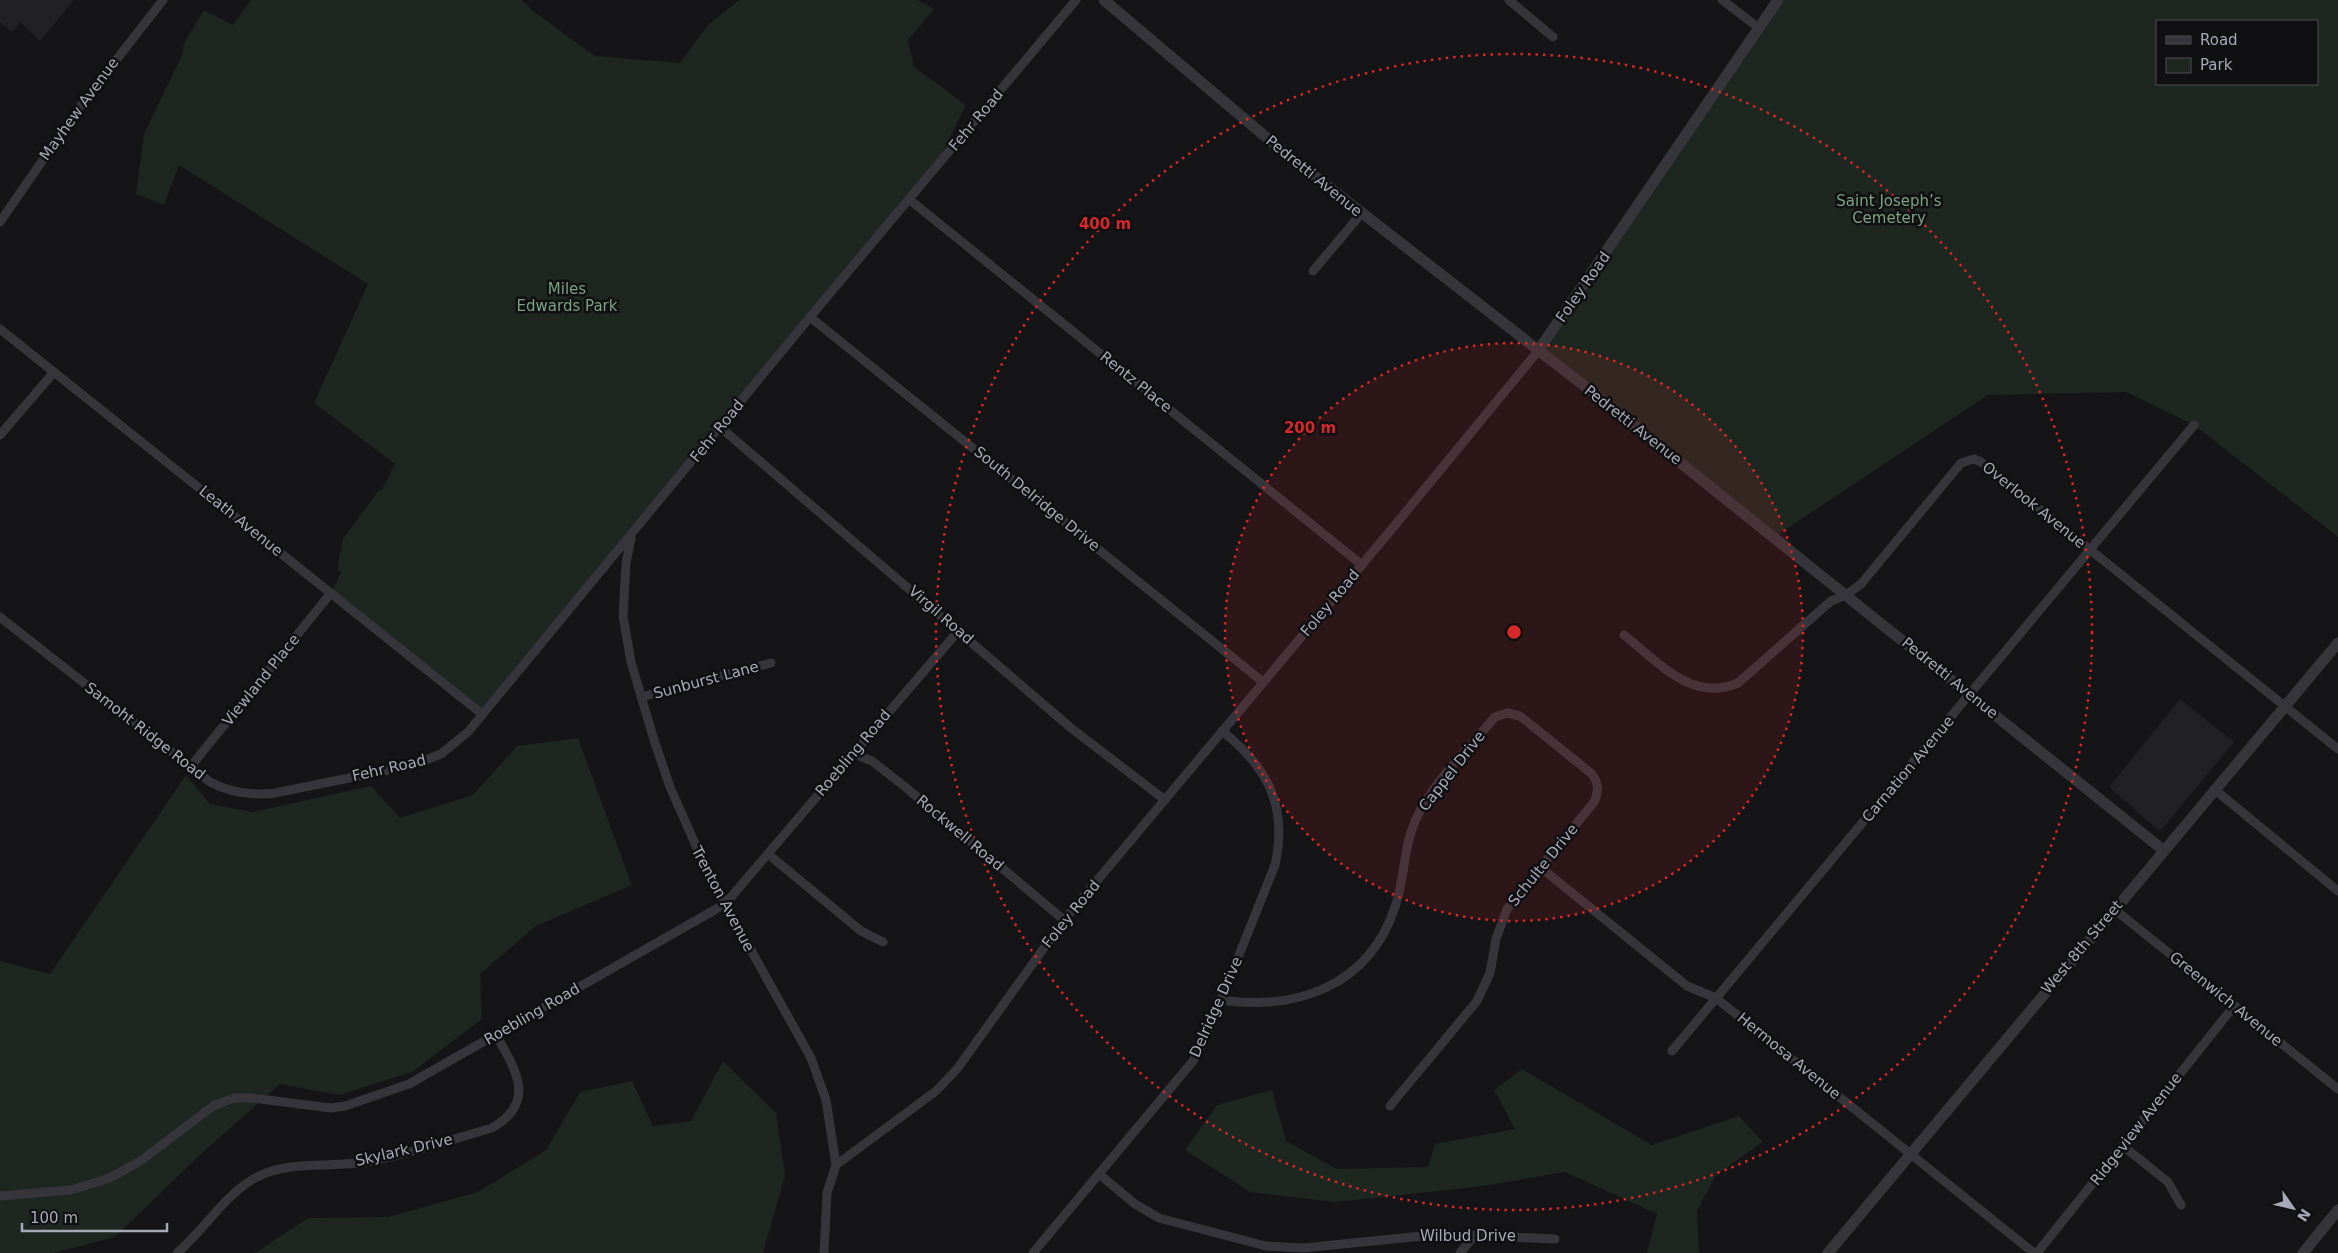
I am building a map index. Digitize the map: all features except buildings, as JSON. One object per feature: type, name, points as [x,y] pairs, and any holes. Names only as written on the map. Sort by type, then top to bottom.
[{"type":"street","name":"Mayhew Avenue","points":[[0,222],[81,105],[163,0]]},
{"type":"street","name":"Fehr Road","points":[[310,786],[413,765],[441,754],[468,732],[810,317],[1076,0]]},
{"type":"street","name":"Pedretti Avenue","points":[[1104,0],[1272,142],[1361,214],[1538,351],[1846,595],[2163,850]]},
{"type":"street","points":[[1509,0],[1553,37]]},
{"type":"street","points":[[1722,0],[1759,28]]},
{"type":"street","name":"Foley Road","points":[[836,1165],[936,1091],[957,1069],[1064,920],[1362,565],[1538,351],[1778,0]]},
{"type":"street","name":"Rentz Place","points":[[910,200],[1362,565]]},
{"type":"street","points":[[1312,271],[1361,214]]},
{"type":"street","name":"South Delridge Drive","points":[[810,317],[1263,682]]},
{"type":"street","name":"Leath Avenue","points":[[0,329],[482,714]]},
{"type":"street","points":[[0,435],[54,372]]},
{"type":"street","name":"Carnation Avenue","points":[[1672,1051],[2194,425]]},
{"type":"street","name":"Virgil Road","points":[[720,427],[1071,728],[1165,800]]},
{"type":"street","name":"Overlook Avenue","points":[[1624,635],[1681,680],[1702,689],[1720,689],[1745,678],[1831,600],[1846,595],[1861,584],[1961,463],[1970,458],[1981,462],[2338,749]]},
{"type":"street","name":"Trenton Avenue","points":[[631,536],[626,563],[623,616],[630,662],[673,795],[695,846],[725,904],[811,1058],[826,1100],[836,1165],[827,1193],[824,1253]]},
{"type":"street","name":"Viewland Place","points":[[191,766],[331,593]]},
{"type":"street","name":"Samoht Ridge Road","points":[[1,619],[210,782],[235,793],[262,795],[310,786]]},
{"type":"street","name":"Roebling Road","points":[[0,1196],[71,1190],[110,1178],[142,1160],[177,1132],[221,1102],[243,1097],[318,1108],[345,1106],[409,1084],[725,904],[959,630]]},
{"type":"street","name":"West 8th Street","points":[[1828,1253],[2338,643]]},
{"type":"street","name":"Sunburst Lane","points":[[641,697],[771,663]]},
{"type":"street","name":"Schulte Drive","points":[[1390,1106],[1477,1001],[1490,974],[1501,922],[1514,898],[1594,802],[1598,788],[1592,774],[1520,716],[1507,713],[1495,717]]},
{"type":"street","name":"Cappel Drive","points":[[1221,1000],[1260,1003],[1300,998],[1330,987],[1359,966],[1381,937],[1395,908],[1404,855],[1416,818],[1435,788],[1495,717]]},
{"type":"street","name":"Delridge Drive","points":[[1033,1253],[1193,1061],[1202,1046],[1275,865],[1279,838],[1277,806],[1265,776],[1246,752],[1222,731]]},
{"type":"street","name":"Rockwell Road","points":[[852,753],[872,761],[904,786],[1064,920]]},
{"type":"street","points":[[2214,790],[2338,891]]},
{"type":"street","points":[[768,854],[861,931],[883,942]]},
{"type":"street","name":"Hermosa Avenue","points":[[1540,867],[1687,986],[1716,998],[2036,1253]]},
{"type":"street","name":"Greenwich Avenue","points":[[2114,909],[2338,1089]]},
{"type":"street","name":"Ridgeview Avenue","points":[[2036,1253],[2234,1006]]},
{"type":"street","name":"Skylark Drive","points":[[177,1253],[240,1188],[263,1174],[288,1167],[337,1165],[386,1158],[492,1128],[503,1121],[516,1104],[520,1086],[516,1069],[496,1035]]},
{"type":"street","points":[[2123,1146],[2168,1182],[2181,1205]]},
{"type":"street","name":"Wilbud Drive","points":[[1099,1174],[1135,1204],[1159,1218],[1266,1246],[1303,1248],[1442,1234],[1555,1239]]},
{"type":"street","points":[[2303,1253],[2338,1210]]},
{"type":"street","points":[[1460,1253],[1475,1235]]},
{"type":"shaded area","points":[[0,0],[74,0],[40,41],[20,22],[12,32],[0,22]]},
{"type":"shaded area","points":[[2180,699],[2234,742],[2162,829],[2158,830],[2109,787]]},
{"type":"green space","name":"Miles Edwards Park","points":[[251,0],[522,0],[534,12],[595,56],[680,63],[708,25],[739,0],[918,0],[934,9],[908,40],[914,67],[966,105],[931,175],[482,714],[331,593],[341,573],[337,569],[343,539],[379,490],[382,490],[395,464],[314,403],[368,284],[179,165],[164,205],[136,194],[144,134],[183,53],[184,43],[204,10],[233,25]]},
{"type":"green space","name":"Saint Joseph’s Cemetery","points":[[1778,0],[2338,0],[2338,537],[2194,425],[2126,392],[1988,395],[1774,537],[1538,351]]},
{"type":"green space","points":[[578,738],[632,885],[536,926],[480,974],[482,1019],[412,1072],[339,1095],[280,1084],[200,1155],[115,1237],[53,1253],[0,1253],[0,961],[50,974],[186,775],[210,804],[253,812],[371,786],[400,818],[473,795],[517,746]]},
{"type":"green space","points":[[723,1061],[776,1113],[785,1176],[763,1253],[255,1253],[308,1218],[388,1217],[478,1192],[546,1150],[580,1092],[632,1081],[653,1126],[691,1121]]},
{"type":"green space","points":[[1522,1069],[1652,1145],[1739,1116],[1763,1142],[1716,1175],[1697,1211],[1699,1253],[1647,1253],[1657,1214],[1565,1172],[1477,1187],[1334,1202],[1250,1192],[1185,1150],[1217,1105],[1272,1090],[1286,1141],[1337,1169],[1428,1167],[1435,1144],[1515,1129],[1494,1090]]}]
